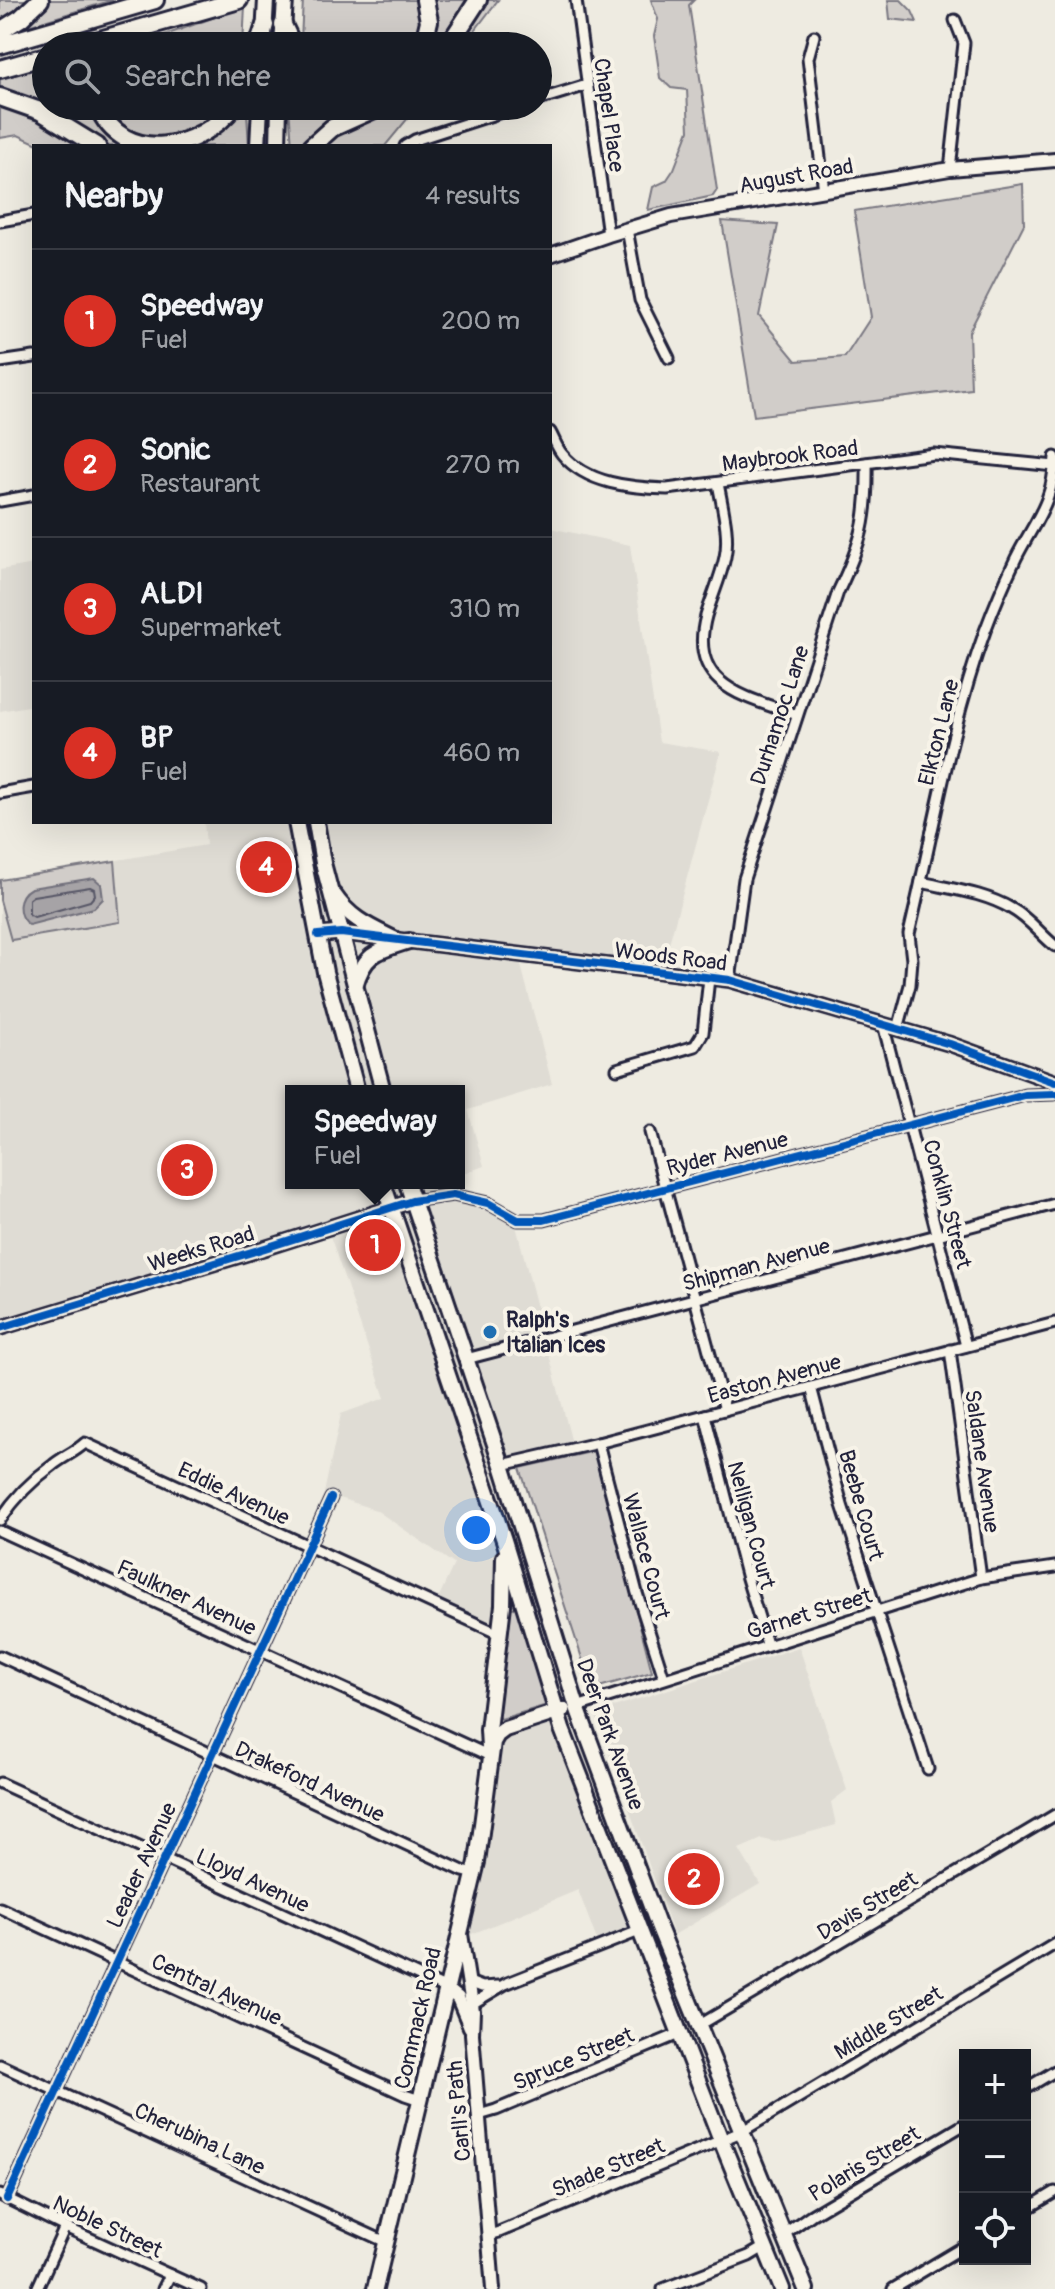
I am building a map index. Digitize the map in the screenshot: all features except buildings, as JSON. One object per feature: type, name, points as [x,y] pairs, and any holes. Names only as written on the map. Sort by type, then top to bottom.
[{"type":"highway","points":[[0,31],[21,18],[40,0]]},
{"type":"highway","points":[[45,32],[155,0]]},
{"type":"highway","points":[[128,32],[239,0]]},
{"type":"highway","points":[[425,0],[429,21],[426,32]]},
{"type":"highway","points":[[457,32],[478,0]]},
{"type":"highway","points":[[152,32],[177,18]]},
{"type":"highway","points":[[264,32],[265,25]]},
{"type":"highway","points":[[283,25],[286,32]]},
{"type":"highway","points":[[0,45],[32,36]]},
{"type":"highway","points":[[0,69],[32,60]]},
{"type":"highway","points":[[0,97],[32,108]]},
{"type":"highway","points":[[55,120],[94,144]]},
{"type":"highway","points":[[105,120],[122,136],[143,144]]},
{"type":"highway","points":[[174,144],[198,136],[221,120]]},
{"type":"highway","points":[[314,144],[332,128],[350,120]]},
{"type":"main road","points":[[265,25],[266,0]]},
{"type":"main road","points":[[283,32],[285,0]]},
{"type":"main road","points":[[258,144],[259,120]]},
{"type":"main road","points":[[278,144],[279,120]]},
{"type":"main road","points":[[296,824],[325,972],[355,1085]]},
{"type":"main road","points":[[316,824],[329,887],[381,1085]]},
{"type":"main road","points":[[329,887],[355,920],[402,940]]},
{"type":"main road","points":[[355,986],[363,963],[373,954],[402,940]]},
{"type":"main road","name":"Deer Park Avenue","points":[[385,1189],[504,1540],[556,1712],[639,1931],[782,2289]]},
{"type":"main road","name":"Deer Park Avenue","points":[[409,1189],[502,1465],[577,1707],[698,2026],[806,2289]]},
{"type":"main road","name":"Commack Road","points":[[375,2289],[475,1874],[490,1756],[488,1730],[504,1588],[504,1540]]},
{"type":"main road","points":[[490,1756],[494,1739],[505,1729],[577,1707]]},
{"type":"street","name":"Chapel Place","points":[[576,0],[608,235]]},
{"type":"street","points":[[950,169],[964,43],[955,20]]},
{"type":"street","points":[[814,36],[808,58],[824,191]]},
{"type":"street","points":[[552,96],[587,85]]},
{"type":"street","points":[[408,144],[477,120]]},
{"type":"street","name":"August Road","points":[[552,254],[671,216],[950,169],[1055,160]]},
{"type":"street","points":[[0,221],[32,215]]},
{"type":"street","points":[[627,229],[640,300],[669,358]]},
{"type":"street","points":[[0,362],[32,357]]},
{"type":"street","name":"Maybrook Road","points":[[552,436],[562,454],[578,469],[597,478],[657,489],[934,454],[1055,466]]},
{"type":"street","name":"Elkton Lane","points":[[898,1029],[910,985],[912,960],[909,934],[970,678],[1016,558],[1046,505],[1055,457]]},
{"type":"street","name":"Durhamoc Lane","points":[[730,980],[744,879],[838,592],[854,561],[864,530],[867,463]]},
{"type":"street","points":[[718,483],[726,540],[725,556],[702,635],[704,652],[722,685],[737,695],[797,715]]},
{"type":"street","points":[[0,501],[32,495]]},
{"type":"street","points":[[0,793],[32,787]]},
{"type":"street","points":[[921,882],[982,896],[1011,908],[1030,921],[1055,946]]},
{"type":"street","name":"Woods Road","points":[[318,935],[341,933],[730,980],[950,1044],[1055,1082]]},
{"type":"street","points":[[617,1069],[695,1046],[703,1033],[709,978]]},
{"type":"street","name":"Conklin Street","points":[[883,1024],[966,1346]]},
{"type":"street","name":"Ryder Avenue","points":[[412,1201],[453,1195],[488,1203],[518,1220],[544,1220],[1025,1095],[1055,1094]]},
{"type":"street","points":[[650,1132],[725,1410]]},
{"type":"street","name":"Weeks Road","points":[[0,1328],[412,1201]]},
{"type":"street","name":"Shipman Avenue","points":[[466,1359],[1055,1204]]},
{"type":"street","name":"Easton Avenue","points":[[502,1465],[598,1443],[1055,1323]]},
{"type":"street","name":"Saldane Avenue","points":[[950,1350],[981,1578]]},
{"type":"street","name":"Beebe Court","points":[[811,1387],[842,1505],[928,1769]]},
{"type":"street","name":"Nelligan Court","points":[[705,1415],[767,1644]]},
{"type":"street","name":"Eddie Avenue","points":[[0,1520],[14,1499],[55,1463],[73,1454],[85,1443],[499,1634]]},
{"type":"street","name":"Wallace Court","points":[[598,1443],[637,1593],[664,1678]]},
{"type":"street","name":"Leader Avenue","points":[[4,2197],[57,2092],[331,1498]]},
{"type":"street","name":"Faulkner Avenue","points":[[0,1531],[490,1756]]},
{"type":"street","name":"Garnet Street","points":[[577,1707],[981,1578],[1055,1567]]},
{"type":"street","name":"Drakeford Avenue","points":[[0,1656],[212,1756],[475,1874]]},
{"type":"street","name":"Lloyd Avenue","points":[[0,1783],[447,1989]]},
{"type":"street","name":"Davis Street","points":[[698,2026],[1055,1815]]},
{"type":"street","name":"Central Avenue","points":[[0,1908],[420,2100]]},
{"type":"street","name":"Carll's Path","points":[[461,1931],[472,2004],[493,2289]]},
{"type":"street","points":[[472,2004],[505,1984],[639,1931]]},
{"type":"street","name":"Middle Street","points":[[741,2132],[1055,1944]]},
{"type":"street","points":[[469,1982],[482,1987],[505,1984]]},
{"type":"street","points":[[447,1989],[458,1998],[472,2034]]},
{"type":"street","name":"Spruce Street","points":[[479,2115],[681,2033]]},
{"type":"street","name":"Cherubina Lane","points":[[0,2065],[386,2242]]},
{"type":"street","points":[[1031,2085],[1055,2071]]},
{"type":"street","name":"Polaris Street","points":[[784,2234],[959,2128]]},
{"type":"street","name":"Shade Street","points":[[488,2235],[741,2132]]},
{"type":"street","points":[[1031,2206],[1055,2192]]},
{"type":"street","name":"Noble Street","points":[[4,2197],[201,2289]]},
{"type":"street","points":[[37,2289],[65,2227]]},
{"type":"street","points":[[663,2289],[749,2256],[764,2247]]},
{"type":"street","points":[[893,2289],[959,2250]]},
{"type":"street","points":[[163,2289],[170,2275]]},
{"type":"shaded area","points":[[0,0],[30,0],[0,25]]},
{"type":"shaded area","points":[[43,0],[113,0],[18,29]]},
{"type":"shaded area","points":[[303,0],[420,0],[424,20],[420,32],[301,32]]},
{"type":"shaded area","points":[[430,0],[471,0],[449,32],[429,32]]},
{"type":"shaded area","points":[[483,0],[498,0],[474,32],[461,32]]},
{"type":"shaded area","points":[[651,0],[694,0],[689,5],[717,190],[713,196],[648,210],[653,187],[666,181],[674,169],[689,130],[687,90],[671,88],[660,78],[654,36],[658,19]]},
{"type":"shaded area","points":[[888,0],[901,0],[912,11],[917,22],[890,19]]},
{"type":"shaded area","points":[[245,6],[244,32],[174,32]]},
{"type":"shaded area","points":[[32,67],[32,101],[0,90],[0,76]]},
{"type":"shaded area","points":[[0,103],[32,114],[32,120],[47,120],[85,144],[38,144],[18,135],[0,138]]},
{"type":"shaded area","points":[[68,120],[106,120],[129,144],[106,144]]},
{"type":"shaded area","points":[[114,120],[211,120],[193,132],[170,139],[145,138],[124,130]]},
{"type":"shaded area","points":[[222,120],[247,120],[249,144],[183,144]]},
{"type":"shaded area","points":[[290,120],[344,120],[307,144],[292,144]]},
{"type":"shaded area","points":[[361,120],[406,120],[387,144],[319,144]]},
{"type":"shaded area","points":[[1023,184],[1024,224],[969,332],[971,389],[754,416],[722,221],[778,225],[759,316],[796,361],[845,357],[871,317],[854,211]]},
{"type":"shaded area","points":[[552,528],[630,545],[659,742],[721,752],[663,966],[517,950],[552,1084],[468,1110],[484,1166],[465,1173],[465,1085],[285,1085],[285,1189],[449,1189],[453,1202],[480,1207],[515,1222],[575,1455],[475,1479],[493,1536],[499,1576],[497,1626],[436,1603],[454,1564],[376,1510],[324,1493],[341,1414],[385,1398],[325,1221],[0,1320],[0,880],[206,845],[204,824],[552,824]]},
{"type":"shaded area","points":[[32,564],[32,705],[0,711],[0,570]]},
{"type":"shaded area","points":[[115,861],[120,922],[11,940],[0,900],[0,880]]},
{"type":"shaded area","points":[[595,1451],[652,1672],[592,1689],[520,1468]]},
{"type":"shaded area","points":[[516,1607],[547,1705],[501,1719],[497,1712],[508,1609]]},
{"type":"shaded area","points":[[799,1647],[847,1790],[831,1802],[836,1825],[775,1842],[762,1839],[739,1849],[760,1884],[674,1935],[595,1713]]},
{"type":"shaded area","points":[[551,1721],[634,1929],[598,1943],[578,1890],[467,1936],[496,1748],[506,1735]]},
{"type":"water","points":[[94,878],[101,884],[103,899],[94,908],[29,925],[22,917],[20,901],[31,888]]},
{"type":"cycle path","points":[[318,935],[341,933],[730,980],[950,1044],[1055,1082]]},
{"type":"cycle path","points":[[0,1328],[412,1201],[453,1195],[488,1203],[518,1220],[544,1220],[1025,1095],[1055,1094]]},
{"type":"cycle path","points":[[7,2199],[331,1498]]},
{"type":"place","name":"BP","points":[[266,867]]},
{"type":"place","name":"ALDI","points":[[187,1170]]},
{"type":"place","name":"Speedway","points":[[375,1245]]},
{"type":"place","name":"Ralph's Italian Ices","points":[[490,1332]]},
{"type":"place","name":"Sonic","points":[[694,1879]]}]
